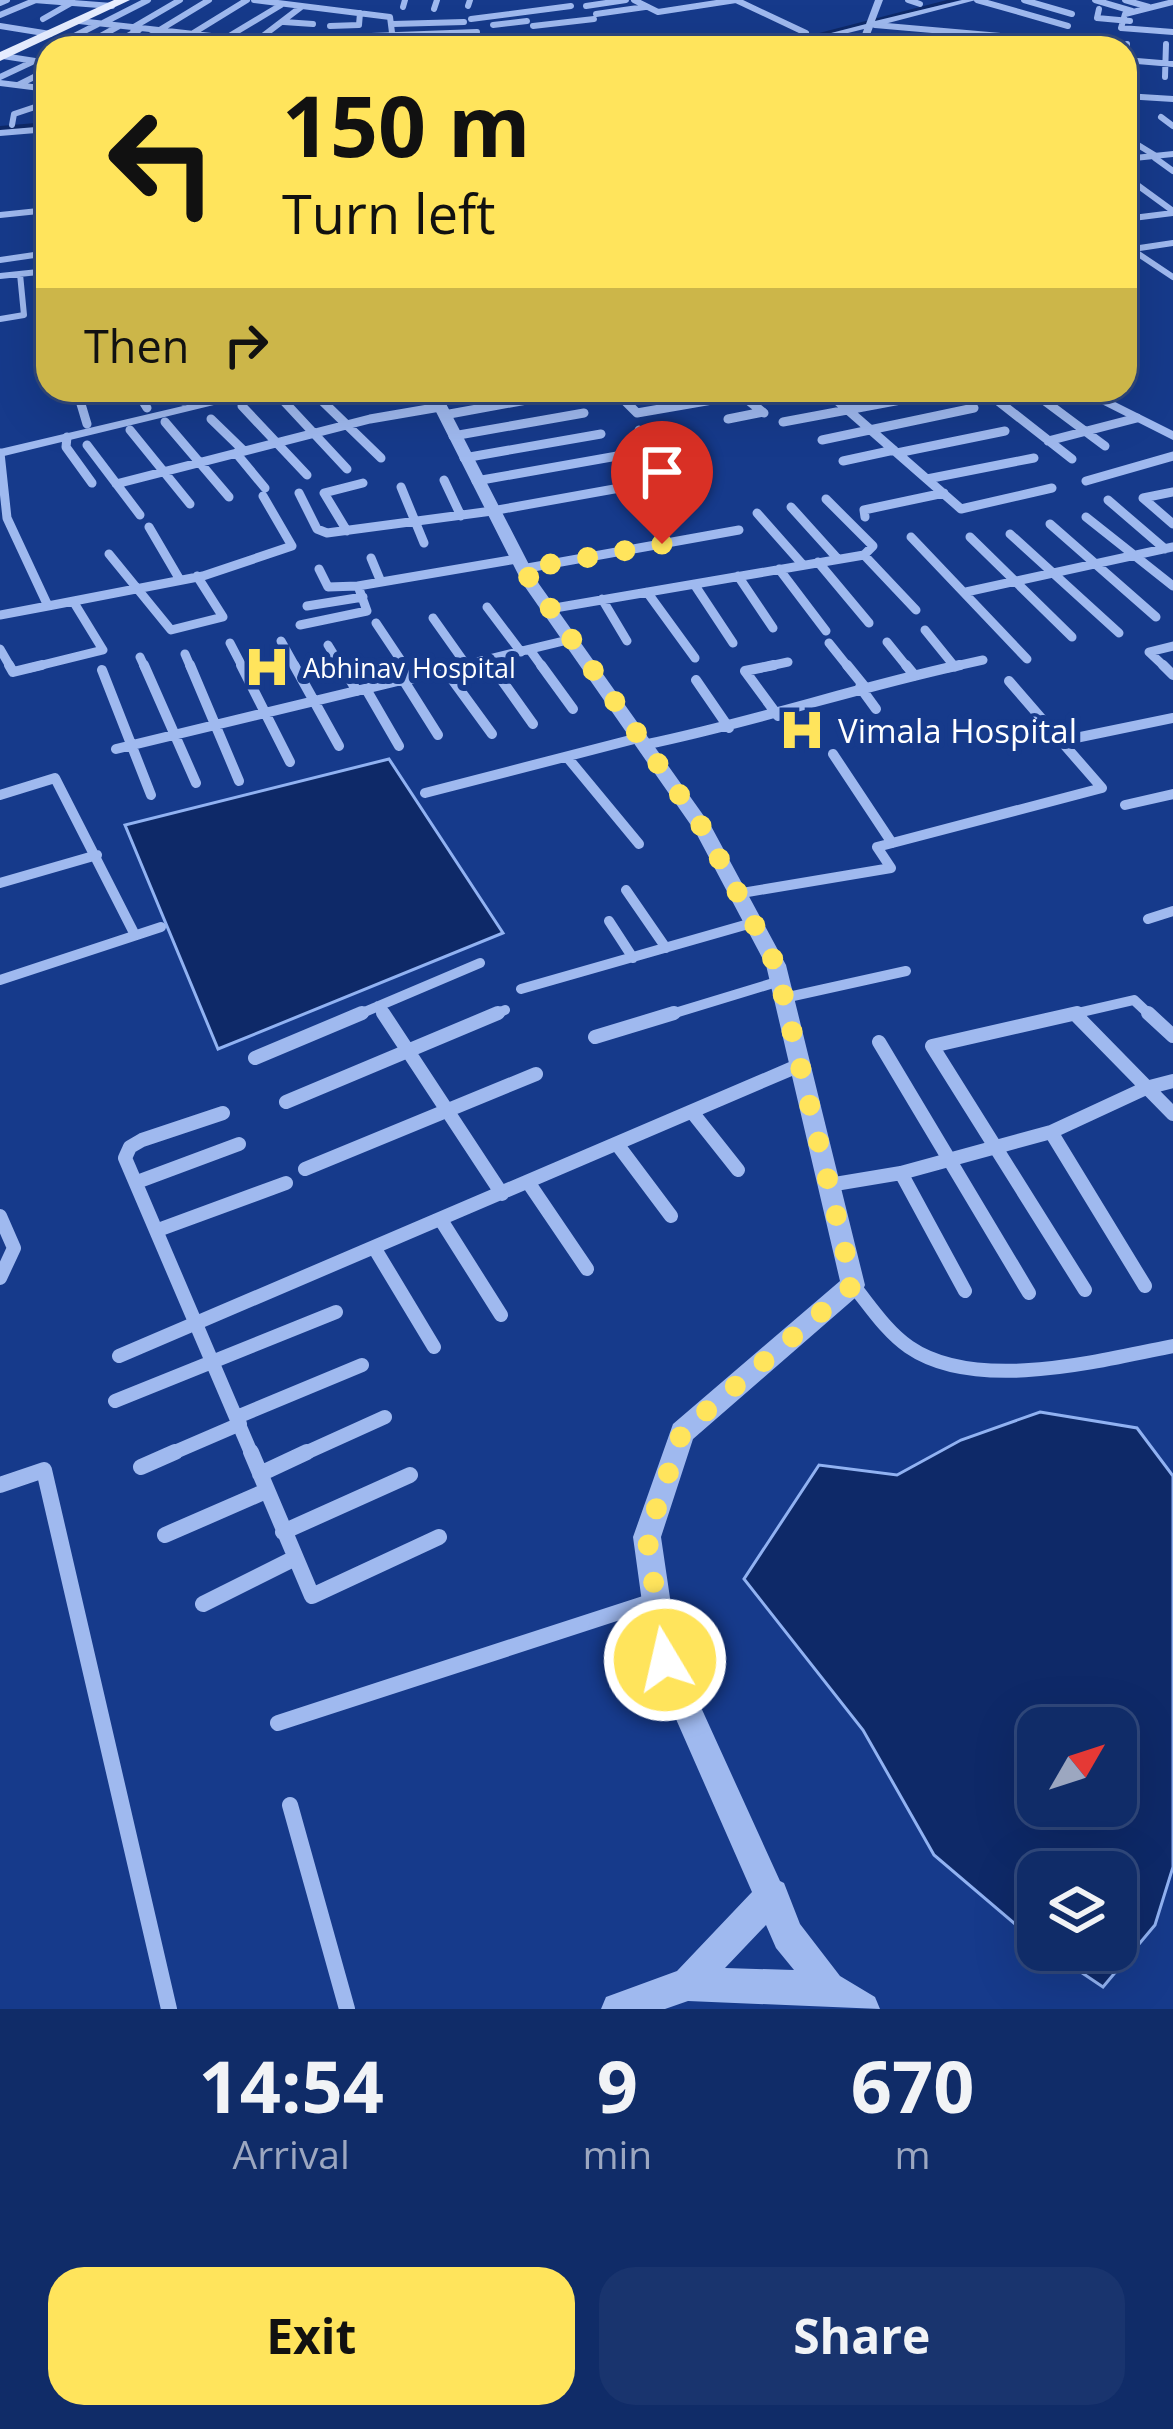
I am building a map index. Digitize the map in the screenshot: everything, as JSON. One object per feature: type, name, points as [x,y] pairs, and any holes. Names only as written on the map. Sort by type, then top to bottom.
[{"type":"main road","points":[[49,36],[113,3]]},
{"type":"main road","points":[[49,36],[113,3]]},
{"type":"main road","points":[[4,52],[36,41]]},
{"type":"street","points":[[0,15],[35,0],[113,3]]},
{"type":"street","points":[[51,36],[100,24],[148,0]]},
{"type":"street","points":[[124,36],[180,0]]},
{"type":"street","points":[[151,36],[209,0]]},
{"type":"street","points":[[187,36],[250,0],[380,10]]},
{"type":"street","points":[[432,23],[436,0]]},
{"type":"street","points":[[586,6],[630,0],[658,12],[736,0],[806,33]]},
{"type":"street","points":[[535,27],[688,0]]},
{"type":"street","points":[[866,36],[883,0]]},
{"type":"street","points":[[908,0],[920,4]]},
{"type":"street","points":[[820,36],[938,0]]},
{"type":"street","points":[[794,36],[975,0],[1068,26]]},
{"type":"street","points":[[1024,0],[1072,14]]},
{"type":"street","points":[[1095,0],[1133,12]]},
{"type":"street","points":[[1125,0],[1169,3]]},
{"type":"street","points":[[48,36],[76,1]]},
{"type":"street","points":[[305,2],[363,16]]},
{"type":"street","points":[[264,36],[305,2]]},
{"type":"street","points":[[229,36],[282,4]]},
{"type":"street","points":[[1123,21],[1152,4]]},
{"type":"street","points":[[393,24],[468,21],[571,6]]},
{"type":"street","points":[[1096,28],[1099,9]]},
{"type":"street","points":[[517,13],[546,36]]},
{"type":"street","points":[[510,36],[578,13]]},
{"type":"street","points":[[330,26],[357,26],[363,16]]},
{"type":"street","points":[[343,17],[390,17],[394,36]]},
{"type":"street","points":[[1096,18],[1173,29]]},
{"type":"street","points":[[79,21],[207,36]]},
{"type":"street","points":[[872,36],[873,21]]},
{"type":"street","points":[[873,21],[1014,36]]},
{"type":"street","points":[[282,22],[313,24]]},
{"type":"street","points":[[101,36],[119,26]]},
{"type":"street","points":[[437,36],[480,29],[598,27]]},
{"type":"street","points":[[0,29],[43,36]]},
{"type":"street","points":[[271,31],[305,34]]},
{"type":"street","points":[[1165,76],[1170,64],[1166,44]]},
{"type":"street","points":[[4,52],[36,60]]},
{"type":"street","points":[[0,80],[36,54]]},
{"type":"street","points":[[1137,61],[1170,64]]},
{"type":"street","points":[[18,85],[36,74]]},
{"type":"street","points":[[0,80],[36,88]]},
{"type":"street","points":[[1166,87],[1162,114],[1173,126]]},
{"type":"street","points":[[1137,92],[1167,98]]},
{"type":"street","points":[[4,128],[14,114],[36,105]]},
{"type":"street","points":[[4,128],[36,126]]},
{"type":"street","points":[[1137,145],[1173,171]]},
{"type":"street","points":[[1137,159],[1173,155]]},
{"type":"street","points":[[1137,185],[1173,212]]},
{"type":"street","points":[[1137,188],[1141,188]]},
{"type":"street","points":[[1153,196],[1173,195]]},
{"type":"street","points":[[0,215],[36,211]]},
{"type":"street","points":[[1137,217],[1173,212]]},
{"type":"street","points":[[1137,246],[1173,243]]},
{"type":"street","points":[[1137,253],[1173,277]]},
{"type":"street","points":[[0,260],[36,255]]},
{"type":"street","points":[[0,276],[36,272]]},
{"type":"street","points":[[0,319],[24,315],[20,274]]},
{"type":"street","points":[[82,402],[87,424]]},
{"type":"street","points":[[143,402],[147,409]]},
{"type":"street","points":[[48,606],[7,518],[0,453],[232,402]]},
{"type":"street","points":[[283,402],[347,469]]},
{"type":"street","points":[[323,402],[381,458]]},
{"type":"street","points":[[446,421],[529,402]]},
{"type":"street","points":[[625,402],[634,412],[706,402]]},
{"type":"street","points":[[728,419],[763,413],[750,402]]},
{"type":"street","points":[[838,402],[961,508],[1052,488]]},
{"type":"street","points":[[783,422],[892,402]]},
{"type":"street","points":[[999,402],[1072,459]]},
{"type":"street","points":[[1046,402],[1105,446]]},
{"type":"street","points":[[1106,402],[1173,436]]},
{"type":"street","points":[[1129,402],[1173,423]]},
{"type":"street","points":[[242,406],[307,475]]},
{"type":"street","points":[[822,440],[974,408]]},
{"type":"street","points":[[670,409],[682,421]]},
{"type":"street","points":[[116,484],[346,426],[584,413]]},
{"type":"street","points":[[0,615],[138,590],[292,546],[240,452],[211,418]]},
{"type":"street","points":[[1048,440],[1137,418]]},
{"type":"street","points":[[446,421],[601,434]]},
{"type":"street","points":[[446,421],[520,564],[704,830],[752,922],[782,990],[853,1285],[914,1351],[958,1365],[1058,1368],[1173,1346]]},
{"type":"street","points":[[165,422],[229,497]]},
{"type":"street","points":[[130,430],[190,504]]},
{"type":"street","points":[[476,481],[651,450],[639,430]]},
{"type":"street","points":[[843,461],[1005,431]]},
{"type":"street","points":[[67,437],[66,447],[92,483]]},
{"type":"street","points":[[87,445],[140,515]]},
{"type":"street","points":[[1086,481],[1173,456]]},
{"type":"street","points":[[927,479],[1034,458]]},
{"type":"street","points":[[299,494],[319,531],[347,531],[692,475]]},
{"type":"street","points":[[444,480],[460,516]]},
{"type":"street","points":[[347,531],[324,492],[363,483]]},
{"type":"street","points":[[401,487],[437,573]]},
{"type":"street","points":[[1171,520],[1143,498],[1173,491]]},
{"type":"street","points":[[865,517],[864,510],[944,494]]},
{"type":"street","points":[[549,608],[873,551],[826,499]]},
{"type":"street","points":[[1108,500],[1169,548]]},
{"type":"street","points":[[791,506],[837,558]]},
{"type":"street","points":[[757,513],[803,565]]},
{"type":"street","points":[[1086,517],[1173,586]]},
{"type":"street","points":[[1050,524],[1156,617]]},
{"type":"street","points":[[149,527],[180,580]]},
{"type":"street","points":[[307,606],[381,582],[739,530]]},
{"type":"street","points":[[1010,534],[1119,633]]},
{"type":"street","points":[[970,537],[1072,637]]},
{"type":"street","points":[[911,538],[1028,659]]},
{"type":"street","points":[[966,592],[1169,548]]},
{"type":"street","points":[[109,554],[171,630],[223,617],[197,576]]},
{"type":"street","points":[[864,554],[916,610]]},
{"type":"street","points":[[371,558],[381,582]]},
{"type":"street","points":[[818,562],[868,623]]},
{"type":"street","points":[[319,568],[328,587],[360,592]]},
{"type":"street","points":[[779,569],[876,709]]},
{"type":"street","points":[[738,576],[773,628]]},
{"type":"street","points":[[694,584],[734,643]]},
{"type":"street","points":[[300,625],[363,614],[367,611],[360,592]]},
{"type":"street","points":[[647,592],[694,658]]},
{"type":"street","points":[[602,599],[627,641]]},
{"type":"street","points":[[0,649],[13,672],[103,650],[73,601]]},
{"type":"street","points":[[487,607],[573,710]]},
{"type":"street","points":[[433,619],[467,665]]},
{"type":"street","points":[[376,623],[438,735]]},
{"type":"street","points":[[925,630],[955,667]]},
{"type":"street","points":[[116,749],[572,639]]},
{"type":"street","points":[[281,641],[339,746]]},
{"type":"street","points":[[887,642],[915,676]]},
{"type":"street","points":[[230,643],[290,762]]},
{"type":"street","points":[[328,645],[399,746]]},
{"type":"street","points":[[1173,646],[1149,652],[1173,675]]},
{"type":"street","points":[[185,654],[239,781]]},
{"type":"street","points":[[140,657],[196,783]]},
{"type":"street","points":[[488,660],[533,724]]},
{"type":"street","points":[[425,793],[567,757],[729,728],[862,687],[983,661]]},
{"type":"street","points":[[778,716],[745,671],[788,662]]},
{"type":"street","points":[[102,670],[151,795]]},
{"type":"street","points":[[446,670],[492,734]]},
{"type":"street","points":[[696,680],[729,728]]},
{"type":"street","points":[[736,894],[891,868],[878,847],[1102,788],[1009,681]]},
{"type":"street","points":[[1060,741],[1173,718]]},
{"type":"street","points":[[833,754],[892,843]]},
{"type":"street","points":[[567,757],[640,844]]},
{"type":"street","points":[[0,795],[55,778],[135,935]]},
{"type":"street","points":[[1125,805],[1173,794]]},
{"type":"street","points":[[0,883],[97,855]]},
{"type":"street","points":[[626,890],[667,948]]},
{"type":"street","points":[[1148,919],[1173,911]]},
{"type":"street","points":[[609,921],[633,958]]},
{"type":"street","points":[[521,989],[752,922]]},
{"type":"street","points":[[0,980],[161,926]]},
{"type":"street","points":[[255,1058],[480,963]]},
{"type":"street","points":[[595,1037],[782,990],[906,970]]},
{"type":"street","points":[[1084,1289],[932,1046],[1134,1000],[1173,1036]]},
{"type":"street","points":[[378,1006],[502,1194]]},
{"type":"street","points":[[286,1102],[505,1010]]},
{"type":"street","points":[[1076,1015],[1173,1114]]},
{"type":"street","points":[[879,1042],[1029,1293]]},
{"type":"street","points":[[119,1356],[800,1065]]},
{"type":"street","points":[[304,1169],[536,1074]]},
{"type":"street","points":[[829,1186],[901,1173],[1051,1132],[1145,1088],[1173,1081]]},
{"type":"street","points":[[692,1112],[738,1170]]},
{"type":"street","points":[[223,1113],[130,1147],[125,1158],[313,1596],[439,1537]]},
{"type":"street","points":[[1051,1132],[1145,1286]]},
{"type":"street","points":[[136,1182],[239,1144]]},
{"type":"street","points":[[617,1144],[671,1216]]},
{"type":"street","points":[[901,1173],[964,1291]]},
{"type":"street","points":[[528,1182],[587,1268]]},
{"type":"street","points":[[158,1230],[286,1183]]},
{"type":"street","points":[[0,1216],[14,1248],[0,1278]]},
{"type":"street","points":[[442,1220],[501,1315]]},
{"type":"street","points":[[375,1249],[434,1347]]},
{"type":"street","points":[[853,1285],[682,1432],[647,1537],[665,1660],[788,1936],[828,1988],[863,2009]]},
{"type":"street","points":[[115,1401],[336,1312]]},
{"type":"street","points":[[141,1467],[362,1365]]},
{"type":"street","points":[[165,1535],[386,1417]]},
{"type":"street","points":[[0,1485],[44,1470],[169,2009]]},
{"type":"street","points":[[284,1532],[410,1475]]},
{"type":"street","points":[[203,1604],[295,1558]]},
{"type":"street","points":[[278,1723],[656,1600]]},
{"type":"street","points":[[290,1805],[346,2009]]},
{"type":"street","points":[[688,1984],[773,1894]]},
{"type":"street","points":[[618,2009],[688,1984],[828,1988]]},
{"type":"water","points":[[389,759],[503,933],[218,1049],[125,825]]},
{"type":"water","points":[[1040,1412],[1137,1428],[1173,1476],[1173,1867],[1155,1925],[1137,1946],[1137,1851],[1017,1851],[1017,1926],[934,1855],[863,1730],[744,1579],[819,1465],[897,1475],[961,1440]]},
{"type":"water","points":[[1079,1971],[1116,1971],[1103,1987]]},
{"type":"waterway","points":[[813,36],[956,0]]},
{"type":"waterway","points":[[0,129],[36,126]]},
{"type":"place","name":"Abhinav Hospital","points":[[267,667]]},
{"type":"place","name":"Vimala Hospital","points":[[802,730]]},
{"type":"route","points":[[662,544],[523,569],[704,830],[776,965],[853,1285],[682,1432],[647,1537],[665,1660]]}]
